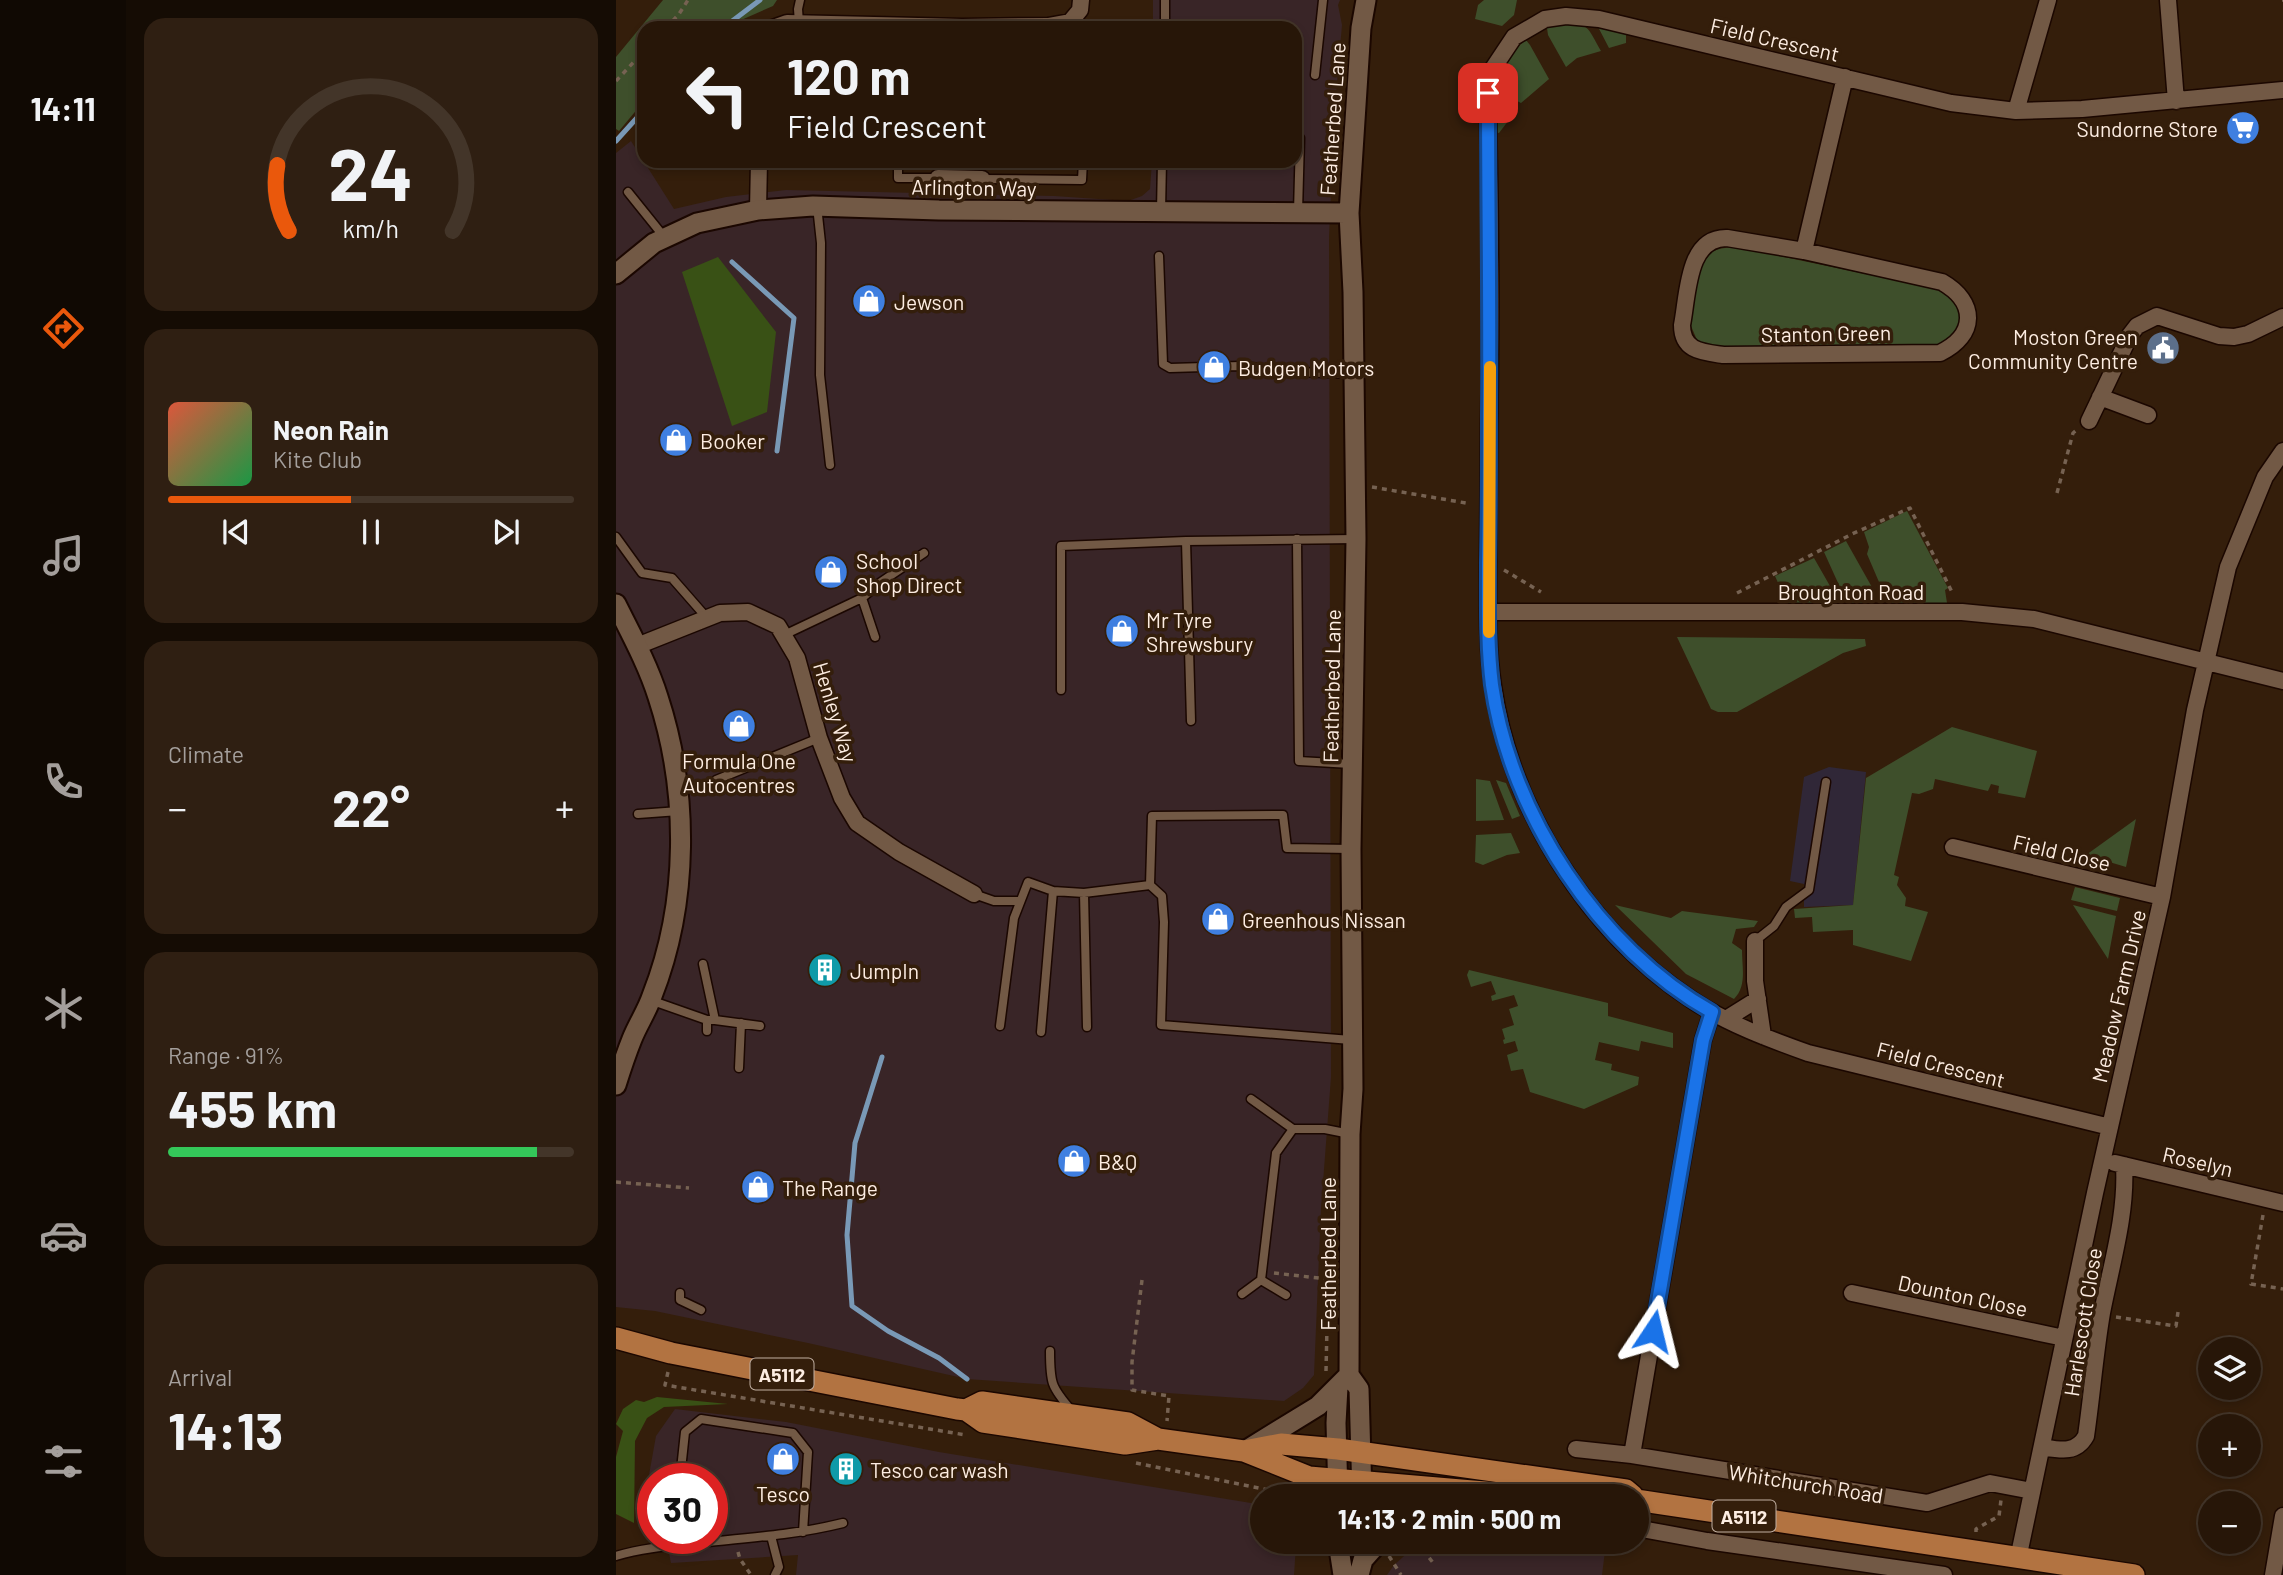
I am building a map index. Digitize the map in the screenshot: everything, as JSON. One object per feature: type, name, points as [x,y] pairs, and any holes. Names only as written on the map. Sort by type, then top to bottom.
[{"type":"main road","name":"A5112","points":[[616,1338],[671,1353],[966,1410],[983,1422],[1125,1444],[1162,1440],[1244,1451],[1327,1484]]},
{"type":"main road","name":"A5112","points":[[966,1410],[982,1402],[1128,1423],[1162,1440]]},
{"type":"main road","name":"A5112","points":[[1244,1451],[1280,1444],[1338,1449]]},
{"type":"main road","name":"Whitchurch Road","points":[[1338,1449],[1584,1484]]},
{"type":"main road","name":"Whitchurch Road","points":[[1649,1501],[2134,1575]]},
{"type":"street","points":[[1071,21],[1080,10],[1080,0]]},
{"type":"street","name":"Featherbed Lane","points":[[1338,1484],[1337,1380],[1353,1089],[1351,849],[1356,488],[1349,213],[1361,27],[1366,0]]},
{"type":"street","points":[[2016,111],[2048,0]]},
{"type":"street","points":[[2168,0],[2176,101]]},
{"type":"street","name":"Field Crescent","points":[[2110,1127],[1808,1052],[1763,1036],[1719,1015],[1678,990],[1621,939],[1588,905],[1552,849],[1524,796],[1502,732],[1492,685],[1488,612],[1488,93],[1492,70],[1514,37],[1545,19],[1566,16],[1584,17],[1951,103],[2016,111],[2082,109],[2283,90]]},
{"type":"street","points":[[1804,251],[1845,77]]},
{"type":"street","points":[[758,210],[759,168]]},
{"type":"street","points":[[938,178],[960,169],[982,179]]},
{"type":"street","name":"Arlington Way","points":[[616,274],[665,237],[697,223],[758,210],[817,206],[939,210],[1349,213]]},
{"type":"street","name":"Stanton Green","points":[[1727,237],[1804,251],[1942,282],[1955,290],[1965,303],[1969,318],[1964,335],[1954,346],[1940,353],[1723,355],[1693,348],[1685,341],[1682,324],[1695,257],[1709,241],[1727,237]]},
{"type":"street","points":[[2090,421],[2130,335],[2145,320],[2157,317],[2219,337],[2234,337],[2248,334],[2283,317]]},
{"type":"street","points":[[2100,397],[2148,415]]},
{"type":"street","name":"Meadow Farm Drive","points":[[2018,1559],[2162,897],[2195,710],[2228,567],[2265,477],[2283,451]]},
{"type":"street","points":[[616,604],[657,694],[670,736],[680,811],[679,882],[668,942],[650,1000],[631,1040],[616,1084]]},
{"type":"street","name":"Henley Way","points":[[637,646],[720,613],[748,612],[778,626],[797,658],[819,738],[842,798],[857,823],[898,852],[974,894]]},
{"type":"street","name":"Broughton Road","points":[[1488,612],[1962,612],[2034,619],[2283,681]]},
{"type":"street","name":"Field Close","points":[[1953,847],[2162,897]]},
{"type":"street","points":[[1755,942],[1755,981],[1763,1036]]},
{"type":"street","points":[[1632,1455],[1703,1040],[1719,1015],[1758,999]]},
{"type":"street","name":"Roselyn","points":[[2103,1160],[2283,1203]]},
{"type":"street","name":"Harlescott Close","points":[[2042,1447],[2064,1451],[2082,1444],[2086,1436],[2102,1315],[2119,1228],[2125,1181],[2124,1165]]},
{"type":"street","name":"Dounton Close","points":[[1852,1293],[2064,1338]]},
{"type":"street","points":[[1244,1451],[1310,1413],[1326,1400],[1337,1380]]},
{"type":"street","name":"Featherbed Lane","points":[[1337,1380],[1359,1389],[1363,1484]]},
{"type":"street","name":"Whitchurch Road","points":[[1576,1449],[1632,1455],[1927,1503],[1990,1483],[2032,1491]]},
{"type":"street","name":"Whitchurch Road","points":[[1707,1541],[1712,1511]]},
{"type":"street","points":[[2273,1575],[2281,1549],[2283,1516]]},
{"type":"street","points":[[1649,1530],[1944,1575]]},
{"type":"street","points":[[1340,1554],[1343,1575]]},
{"type":"lane","points":[[799,21],[797,9],[800,0]]},
{"type":"lane","points":[[1165,21],[1166,0]]},
{"type":"lane","points":[[1315,75],[1323,0]]},
{"type":"lane","points":[[898,168],[898,178],[938,178]]},
{"type":"lane","points":[[982,179],[1082,180],[1083,168]]},
{"type":"lane","points":[[1161,211],[1162,168]]},
{"type":"lane","points":[[1298,212],[1299,168]]},
{"type":"lane","points":[[628,192],[665,237]]},
{"type":"lane","points":[[817,206],[821,243],[820,375],[830,465]]},
{"type":"lane","points":[[1159,256],[1163,364],[1170,368],[1240,366],[1354,374]]},
{"type":"lane","points":[[616,537],[642,573],[672,578],[707,618]]},
{"type":"lane","points":[[1297,539],[1299,761],[1353,764]]},
{"type":"lane","points":[[1061,690],[1061,546],[1356,539]]},
{"type":"lane","points":[[1186,541],[1191,721]]},
{"type":"lane","points":[[784,635],[862,598],[924,553]]},
{"type":"lane","points":[[862,598],[875,637]]},
{"type":"lane","points":[[716,780],[819,738]]},
{"type":"lane","points":[[1755,942],[1774,926],[1786,907],[1809,890],[1826,782]]},
{"type":"lane","points":[[638,814],[680,811]]},
{"type":"lane","points":[[1351,849],[1287,848],[1283,815],[1152,816],[1150,885],[1162,896],[1164,922],[1161,1025],[1351,1040]]},
{"type":"lane","points":[[1000,1026],[1014,918],[1028,882],[1053,891],[1084,893],[1150,885]]},
{"type":"lane","points":[[1041,1032],[1053,891]]},
{"type":"lane","points":[[1084,893],[1087,1027]]},
{"type":"lane","points":[[974,894],[994,901],[1020,901]]},
{"type":"lane","points":[[703,964],[711,1020],[707,1031]]},
{"type":"lane","points":[[650,1000],[711,1020],[760,1026]]},
{"type":"lane","points":[[739,1068],[741,1024]]},
{"type":"lane","points":[[1251,1099],[1293,1129],[1325,1129],[1350,1134]]},
{"type":"lane","points":[[1242,1294],[1261,1276],[1276,1153],[1293,1129]]},
{"type":"lane","points":[[1261,1276],[1286,1295]]},
{"type":"lane","points":[[680,1293],[680,1300],[701,1310]]},
{"type":"lane","points":[[1050,1352],[1050,1378],[1056,1392],[1075,1415]]},
{"type":"lane","points":[[682,1463],[685,1432],[701,1419],[793,1433],[808,1452],[803,1532]]},
{"type":"lane","points":[[728,1539],[803,1532],[843,1523]]},
{"type":"lane","points":[[771,1536],[779,1567],[775,1575]]},
{"type":"lane","points":[[616,1556],[637,1550]]},
{"type":"path","points":[[673,21],[688,0]]},
{"type":"path","points":[[616,81],[637,58]]},
{"type":"path","points":[[2057,493],[2073,433],[2090,421]]},
{"type":"path","points":[[1356,488],[1375,487],[1466,503]]},
{"type":"path","points":[[1737,593],[1852,534],[1910,509],[1953,594]]},
{"type":"path","points":[[1500,568],[1541,592]]},
{"type":"path","points":[[616,1182],[689,1188]]},
{"type":"path","points":[[2265,1199],[2251,1284],[2283,1289]]},
{"type":"path","points":[[1329,1238],[1327,1369],[1337,1380]]},
{"type":"path","points":[[1261,1276],[1328,1279]]},
{"type":"path","points":[[1142,1280],[1132,1362],[1132,1390],[1169,1396],[1162,1440]]},
{"type":"path","points":[[2102,1315],[2176,1326],[2178,1312]]},
{"type":"path","points":[[1973,1552],[1976,1529],[1999,1516],[2004,1485]]},
{"type":"path","points":[[736,1539],[740,1559],[751,1575]]},
{"type":"path","points":[[1387,1554],[1401,1575]]},
{"type":"path","points":[[1426,1554],[1434,1564]]},
{"type":"shaded area","points":[[1153,0],[1340,0],[1338,5],[1342,25],[1329,237],[1331,1077],[1321,1209],[1314,1375],[1303,1388],[1284,1401],[967,1379],[655,1311],[616,1307],[616,153],[631,141],[637,150],[637,168],[648,168],[674,209],[726,197],[786,190],[1054,196],[1128,201],[1142,196],[1150,189],[1152,168],[1302,168],[1302,21],[1153,21]]},
{"type":"shaded area","points":[[1829,767],[1866,772],[1853,905],[1804,907],[1804,884],[1790,881],[1804,777]]},
{"type":"shaded area","points":[[675,1409],[786,1422],[939,1452],[1250,1503],[1250,1554],[1295,1554],[1294,1575],[796,1575],[798,1555],[671,1563],[669,1554],[728,1554],[728,1463],[651,1463],[656,1436]]},
{"type":"shaded area","points":[[1406,1554],[1605,1554],[1602,1575],[1387,1575]]},
{"type":"green space","points":[[663,0],[777,0],[773,6],[739,21],[646,21]]},
{"type":"green space","points":[[1484,0],[1517,0],[1514,15],[1502,26],[1475,19],[1478,5]]},
{"type":"green space","points":[[1561,24],[1578,24],[1587,28],[1601,51],[1577,58],[1566,67],[1548,35],[1547,28]]},
{"type":"green space","points":[[1597,25],[1626,34],[1626,43],[1609,48]]},
{"type":"green space","points":[[637,32],[637,109],[619,131],[616,129],[616,57]]},
{"type":"green space","points":[[1526,40],[1549,79],[1521,103],[1498,91],[1498,83],[1505,62]]},
{"type":"green space","points":[[1496,106],[1515,112],[1499,133],[1495,132]]},
{"type":"green space","points":[[1736,247],[1938,289],[1957,303],[1963,317],[1962,324],[1955,335],[1936,347],[1708,347],[1697,340],[1691,326],[1700,262],[1716,250]]},
{"type":"green space","points":[[718,257],[776,332],[767,412],[732,426],[682,272]]},
{"type":"green space","points":[[1907,511],[1948,588],[1945,590],[1947,603],[1888,603],[1867,554],[1869,547],[1864,532]]},
{"type":"green space","points":[[1846,541],[1873,589],[1874,603],[1848,605],[1824,552]]},
{"type":"green space","points":[[1814,558],[1830,586],[1830,603],[1787,603],[1775,576]]},
{"type":"green space","points":[[1677,637],[1865,639],[1866,646],[1843,653],[1737,712],[1718,712],[1711,709]]},
{"type":"green space","points":[[1952,727],[2037,751],[2025,798],[1998,793],[1999,786],[1991,784],[1988,791],[1935,779],[1933,789],[1919,794],[1912,793],[1894,875],[1899,877],[1897,885],[1906,898],[1905,906],[1928,912],[1911,961],[1853,945],[1853,930],[1813,932],[1812,917],[1795,918],[1794,909],[1853,905],[1866,778]]},
{"type":"green space","points":[[1476,779],[1490,781],[1504,820],[1476,821]]},
{"type":"green space","points":[[1496,780],[1506,783],[1520,816],[1512,819]]},
{"type":"green space","points":[[2136,819],[2126,867],[2086,855]]},
{"type":"green space","points":[[1511,833],[1520,853],[1507,855],[1483,865],[1475,862],[1476,835]]},
{"type":"green space","points":[[2075,887],[2120,898],[2117,911],[2071,900]]},
{"type":"green space","points":[[1615,905],[1671,918],[1682,911],[1758,921],[1754,927],[1736,929],[1732,943],[1742,950],[1743,976],[1738,994],[1734,999],[1686,974]]},
{"type":"green space","points":[[2073,905],[2116,916],[2108,959]]},
{"type":"green space","points":[[1469,970],[1608,1003],[1608,1016],[1673,1033],[1673,1048],[1641,1041],[1639,1051],[1599,1042],[1595,1060],[1612,1064],[1611,1070],[1639,1077],[1638,1085],[1584,1109],[1530,1092],[1523,1069],[1511,1071],[1507,1055],[1518,1051],[1515,1041],[1504,1044],[1503,1040],[1502,1029],[1514,1025],[1509,1009],[1518,1006],[1514,995],[1492,1001],[1491,996],[1496,994],[1491,981],[1471,987],[1467,975]]},
{"type":"green space","points":[[657,1397],[728,1404],[664,1407],[647,1418],[635,1441],[634,1523],[616,1514],[616,1457],[623,1431],[616,1424],[623,1409],[636,1400],[644,1402]]},
{"type":"waterway","points":[[732,21],[760,0]]},
{"type":"waterway","points":[[616,141],[637,118]]},
{"type":"waterway","points":[[732,262],[794,318],[777,451]]},
{"type":"waterway","points":[[882,1057],[855,1143],[847,1235],[852,1306],[888,1331],[939,1358],[967,1379]]},
{"type":"slow traffic","points":[[1489,632],[1490,367]]},
{"type":"place","name":"Sundorne Store","points":[[2243,128]]},
{"type":"place","name":"Jewson","points":[[869,301]]},
{"type":"place","name":"Moston Green Community Centre","points":[[2163,348]]},
{"type":"place","name":"Budgen Motors","points":[[1214,367]]},
{"type":"place","name":"Booker","points":[[676,440]]},
{"type":"place","name":"School Shop Direct","points":[[831,572]]},
{"type":"place","name":"Mr Tyre Shrewsbury","points":[[1122,631]]},
{"type":"place","name":"Formula One Autocentres","points":[[739,726]]},
{"type":"place","name":"Greenhous Nissan","points":[[1218,919]]},
{"type":"place","name":"JumpIn","points":[[825,970]]},
{"type":"place","name":"B&Q","points":[[1074,1161]]},
{"type":"place","name":"The Range","points":[[758,1187]]},
{"type":"place","name":"Tesco","points":[[783,1459]]},
{"type":"place","name":"Tesco car wash","points":[[846,1469]]},
{"type":"route","points":[[1488,93],[1488,612],[1492,685],[1502,732],[1524,796],[1552,849],[1588,905],[1651,968],[1712,1012],[1703,1040],[1653,1331]]}]
